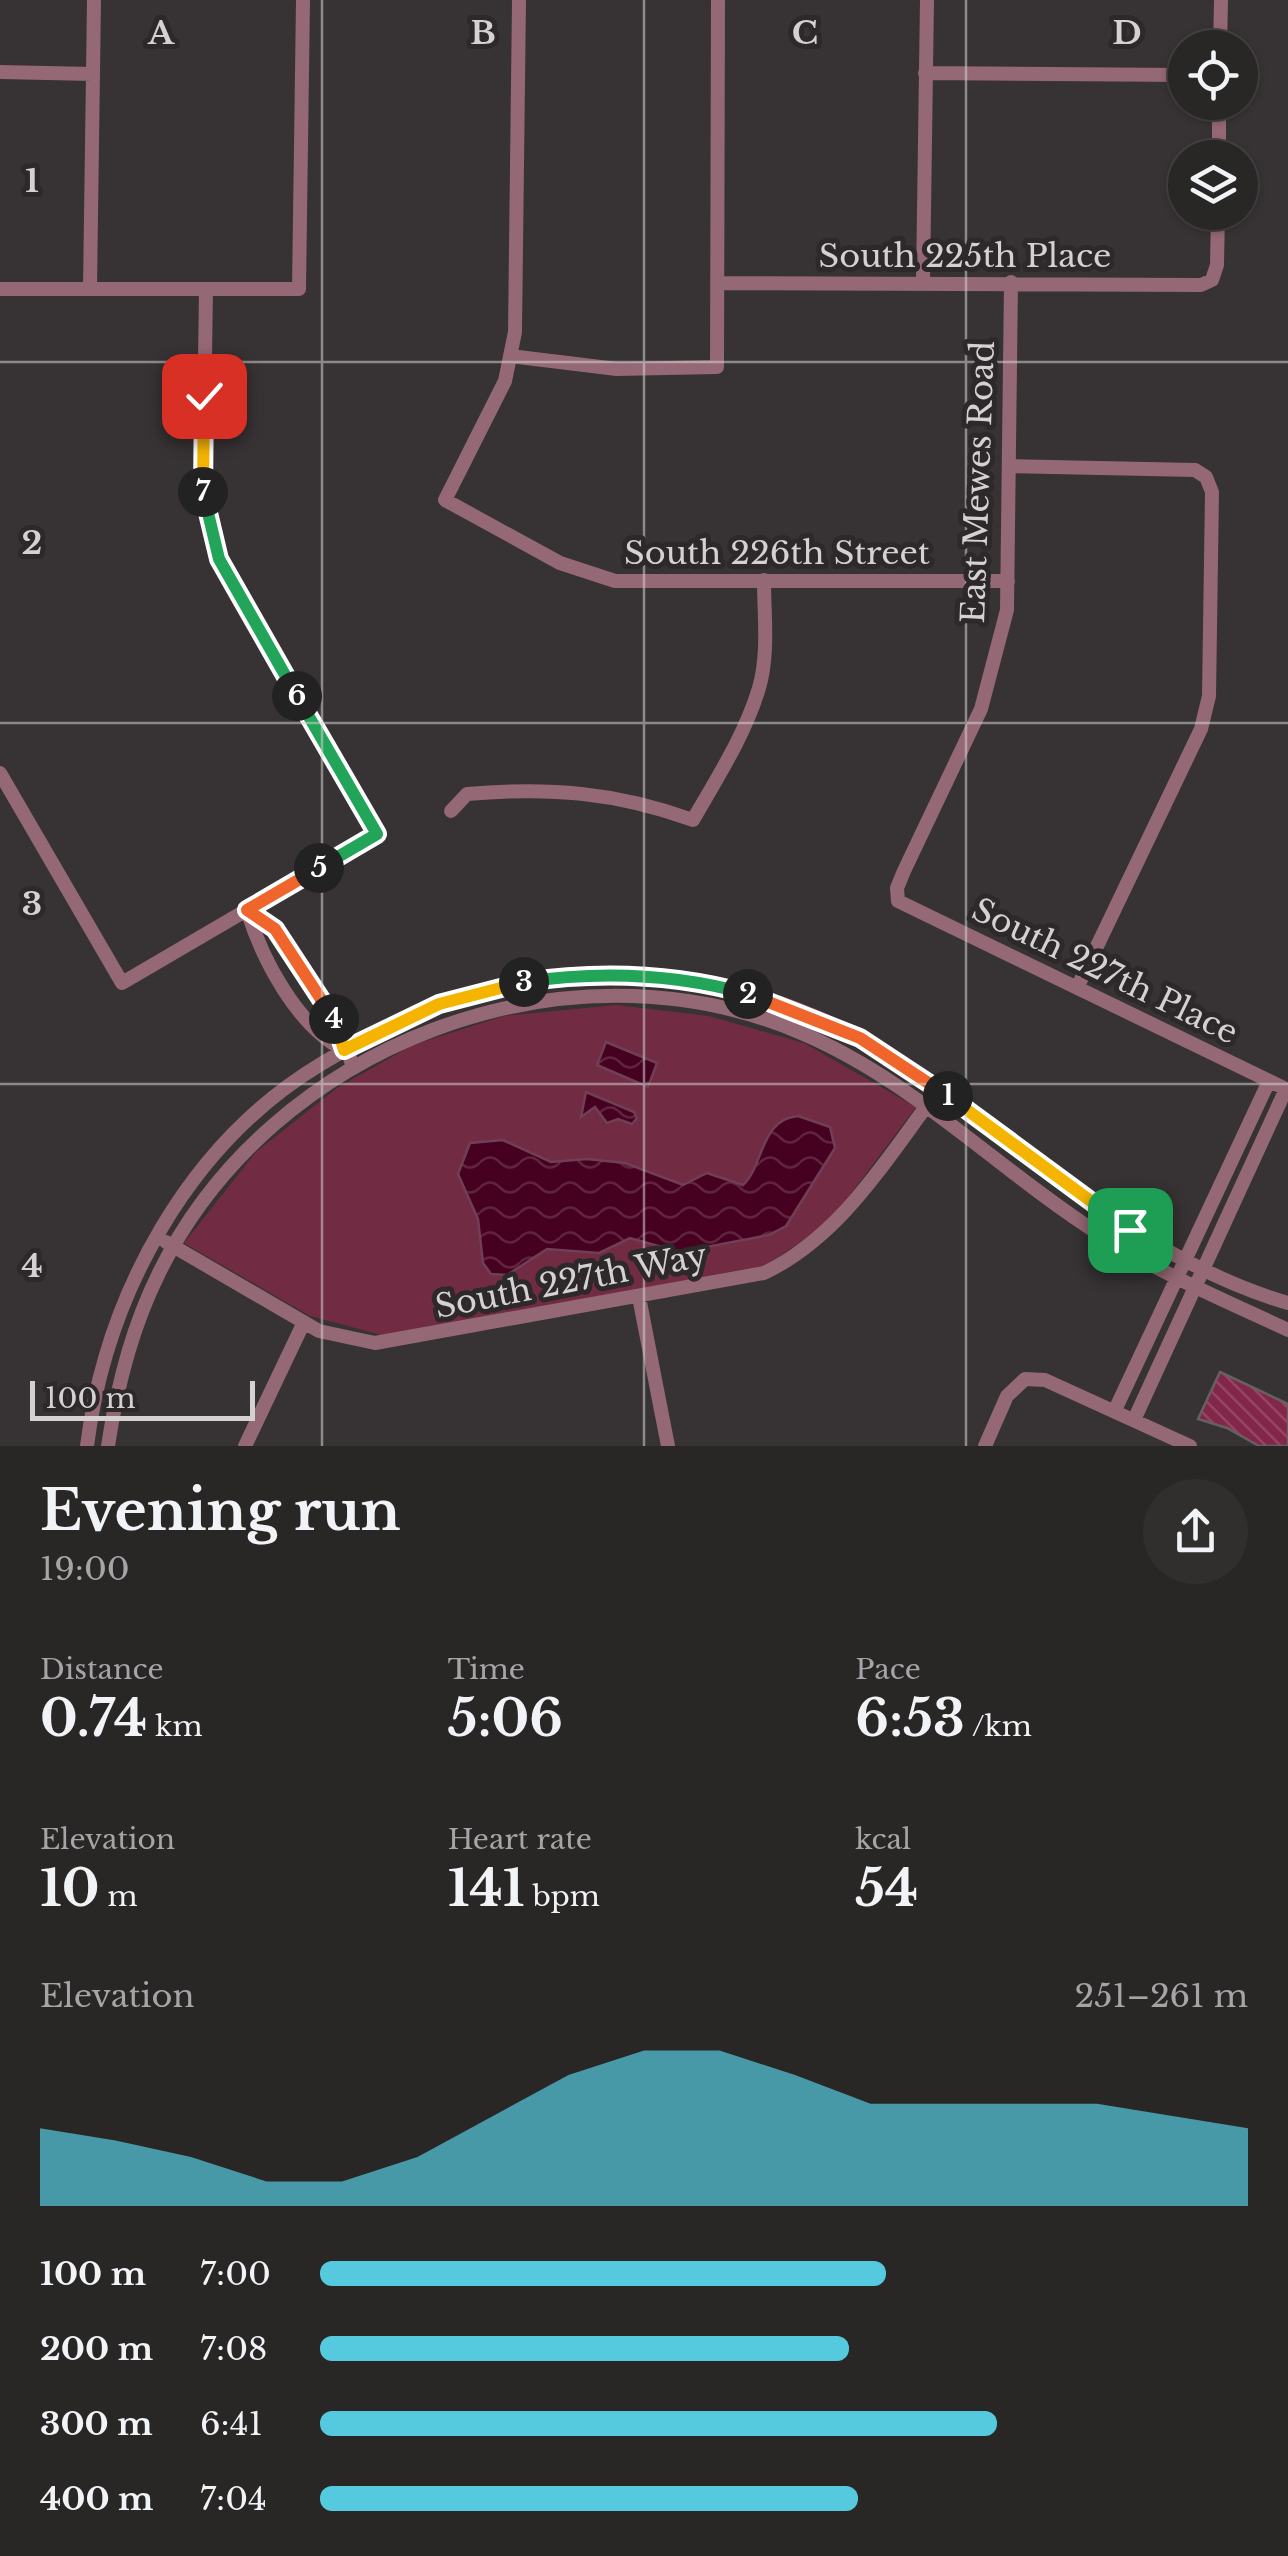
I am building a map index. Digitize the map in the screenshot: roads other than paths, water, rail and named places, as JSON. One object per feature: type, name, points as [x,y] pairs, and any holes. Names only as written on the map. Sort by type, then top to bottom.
[{"type":"street","points":[[90,289],[94,0]]},
{"type":"street","points":[[0,289],[299,289],[303,0]]},
{"type":"street","points":[[520,0],[515,332],[510,356],[617,368],[716,367],[718,0]]},
{"type":"street","points":[[923,282],[927,0]]},
{"type":"street","points":[[1220,0],[1220,30]]},
{"type":"street","points":[[0,72],[93,74]]},
{"type":"street","points":[[925,73],[1168,76]]},
{"type":"street","name":"South 225th Place","points":[[717,283],[1201,285],[1212,280],[1218,265],[1218,230]]},
{"type":"street","name":"East Mewes Road","points":[[898,902],[897,888],[982,708],[996,666],[1008,581],[1011,282]]},
{"type":"street","points":[[0,773],[122,984],[377,834],[219,559],[202,496],[206,289]]},
{"type":"street","name":"South 226th Street","points":[[510,356],[505,381],[444,500],[560,563],[615,581],[1008,581]]},
{"type":"street","points":[[1010,466],[1194,470],[1206,477],[1212,492],[1210,696],[1201,729],[1077,988]]},
{"type":"street","points":[[451,810],[467,794],[592,792],[630,798],[693,820],[728,760],[759,688],[764,656],[764,580]]},
{"type":"street","name":"South 227th Place","points":[[898,902],[1287,1090]]},
{"type":"street","points":[[247,910],[275,929],[338,1026],[353,1067]]},
{"type":"street","points":[[247,910],[256,940],[320,1038],[344,1050]]},
{"type":"street","points":[[285,986],[304,974]]},
{"type":"street","points":[[87,1446],[116,1320],[180,1200],[230,1138],[267,1102],[344,1050],[397,1022],[478,992],[546,978],[658,977],[719,986],[794,1009],[860,1038],[939,1089],[1130,1230],[1288,1303]]},
{"type":"street","points":[[108,1446],[127,1352],[174,1246],[221,1180],[262,1135],[353,1067],[410,1038],[477,1014],[577,998],[647,998],[712,1007],[793,1030],[840,1052],[926,1106],[1098,1234],[1175,1278],[1288,1330]]},
{"type":"street","points":[[1115,1410],[1270,1081]]},
{"type":"street","name":"South 227th Way","points":[[157,1237],[304,1322],[351,1339],[395,1342],[764,1273],[786,1263],[836,1224],[939,1089]]},
{"type":"street","points":[[1134,1420],[1287,1090]]},
{"type":"street","points":[[639,1296],[668,1446]]},
{"type":"street","points":[[245,1446],[304,1322]]},
{"type":"street","points":[[985,1446],[1007,1396],[1026,1379],[1044,1380],[1190,1446]]},
{"type":"water","points":[[606,1042],[657,1063],[648,1087],[597,1065]]},
{"type":"water","points":[[586,1092],[634,1112],[637,1118],[632,1124],[618,1119],[607,1123],[595,1107],[581,1117]]},
{"type":"water","points":[[798,1116],[830,1127],[835,1148],[786,1226],[769,1235],[680,1252],[630,1238],[599,1253],[547,1249],[507,1275],[491,1274],[483,1263],[478,1219],[458,1174],[470,1143],[503,1140],[551,1162],[587,1159],[625,1163],[683,1185],[707,1173],[743,1185],[776,1125]]}]
